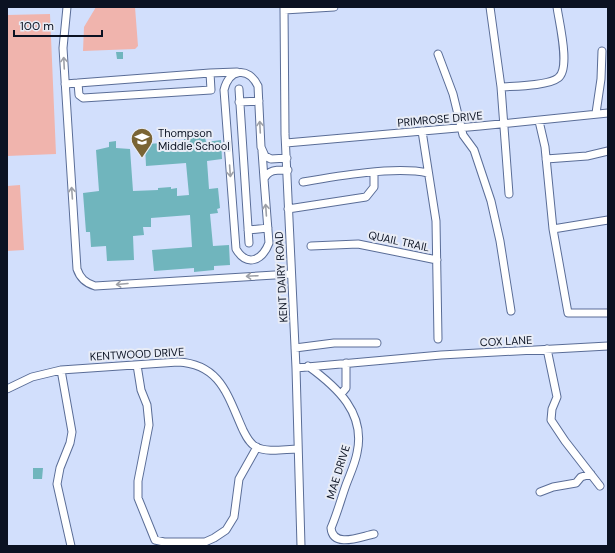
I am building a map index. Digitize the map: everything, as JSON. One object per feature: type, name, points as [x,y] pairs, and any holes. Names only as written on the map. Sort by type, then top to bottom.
[{"type":"street","points":[[67,7],[63,48],[65,84],[77,269],[84,280],[95,286],[291,274]]},
{"type":"street","points":[[284,8],[334,7]]},
{"type":"street","points":[[490,7],[501,87],[509,194]]},
{"type":"street","points":[[501,87],[554,81],[563,73],[565,68],[564,54],[557,7]]},
{"type":"street","name":"KENT DAIRY ROAD","points":[[284,8],[288,209],[296,368],[301,546]]},
{"type":"street","points":[[596,113],[601,79],[602,51]]},
{"type":"street","points":[[438,54],[453,94],[461,120],[463,135],[474,150],[491,201],[500,241],[511,311]]},
{"type":"street","points":[[65,84],[240,72],[248,73],[254,78],[258,86],[261,147],[269,244],[265,253],[259,259],[250,260],[240,256],[236,249],[224,93],[226,81],[232,75],[240,72]]},
{"type":"street","points":[[210,73],[211,90]]},
{"type":"street","points":[[78,83],[79,95],[83,98],[211,90],[224,93]]},
{"type":"street","points":[[239,89],[249,243]]},
{"type":"street","points":[[240,102],[259,101]]},
{"type":"street","name":"PRIMROSE DRIVE","points":[[286,143],[539,121],[596,113],[608,113]]},
{"type":"street","points":[[539,121],[546,159],[553,229],[568,313],[608,313]]},
{"type":"street","name":"QUAIL TRAIL","points":[[311,246],[358,244],[437,260],[436,221],[422,131]]},
{"type":"street","points":[[261,147],[265,156],[271,159],[287,158]]},
{"type":"street","points":[[546,159],[587,156],[608,151]]},
{"type":"street","points":[[264,179],[267,173],[272,171],[288,170]]},
{"type":"street","points":[[303,182],[374,173],[415,170],[428,173]]},
{"type":"street","points":[[288,209],[366,197],[374,187],[374,173]]},
{"type":"street","points":[[553,229],[608,220]]},
{"type":"street","points":[[248,230],[268,228]]},
{"type":"street","points":[[437,260],[438,339]]},
{"type":"street","points":[[295,348],[334,343],[377,343]]},
{"type":"street","points":[[546,349],[608,346]]},
{"type":"street","name":"COX LANE","points":[[296,368],[441,355],[546,349],[557,397],[552,409],[551,420],[565,442],[600,486]]},
{"type":"street","name":"KENTWOOD DRIVE","points":[[7,389],[32,377],[61,370],[184,362],[197,365],[209,371],[225,389],[247,437],[257,448]]},
{"type":"street","points":[[341,394],[346,388],[346,363]]},
{"type":"street","points":[[137,364],[141,390],[147,405],[149,425],[138,481],[138,498],[152,536],[155,540],[163,544],[206,542],[214,538],[226,530],[231,523],[236,510],[239,479],[257,448],[298,448]]},
{"type":"street","name":"MAE DRIVE","points":[[308,366],[341,394],[352,408],[357,422],[358,442],[353,468],[331,531],[336,538],[344,540],[374,534]]},
{"type":"street","points":[[61,370],[72,432],[70,443],[60,468],[57,484],[71,546]]},
{"type":"street","points":[[540,492],[553,487],[568,486],[576,483],[581,477],[591,474]]},
{"type":"shaded area","points":[[96,7],[135,7],[138,46],[135,49],[83,51],[84,27]]},
{"type":"shaded area","points":[[50,14],[56,154],[7,156],[7,15]]},
{"type":"shaded area","points":[[20,185],[24,250],[7,251],[7,186]]},
{"type":"building","points":[[116,52],[123,52],[123,59],[117,59]]},
{"type":"building","points":[[205,137],[206,142],[221,140],[222,159],[207,161],[209,189],[218,188],[220,208],[217,209],[218,213],[210,214],[213,246],[229,245],[230,265],[214,266],[214,270],[194,272],[194,268],[154,271],[152,250],[192,247],[190,215],[151,218],[151,227],[143,227],[144,235],[133,236],[134,260],[107,261],[106,246],[91,247],[90,232],[86,232],[83,193],[99,191],[96,150],[109,147],[109,142],[116,141],[116,148],[130,149],[133,191],[158,190],[158,188],[171,187],[171,189],[177,188],[177,196],[189,195],[186,163],[146,166],[145,144],[184,142],[184,138]]},
{"type":"building","points":[[33,468],[43,468],[42,479],[33,479]]},
{"type":"place","name":"Thompson Middle School","points":[[142,158]]}]
